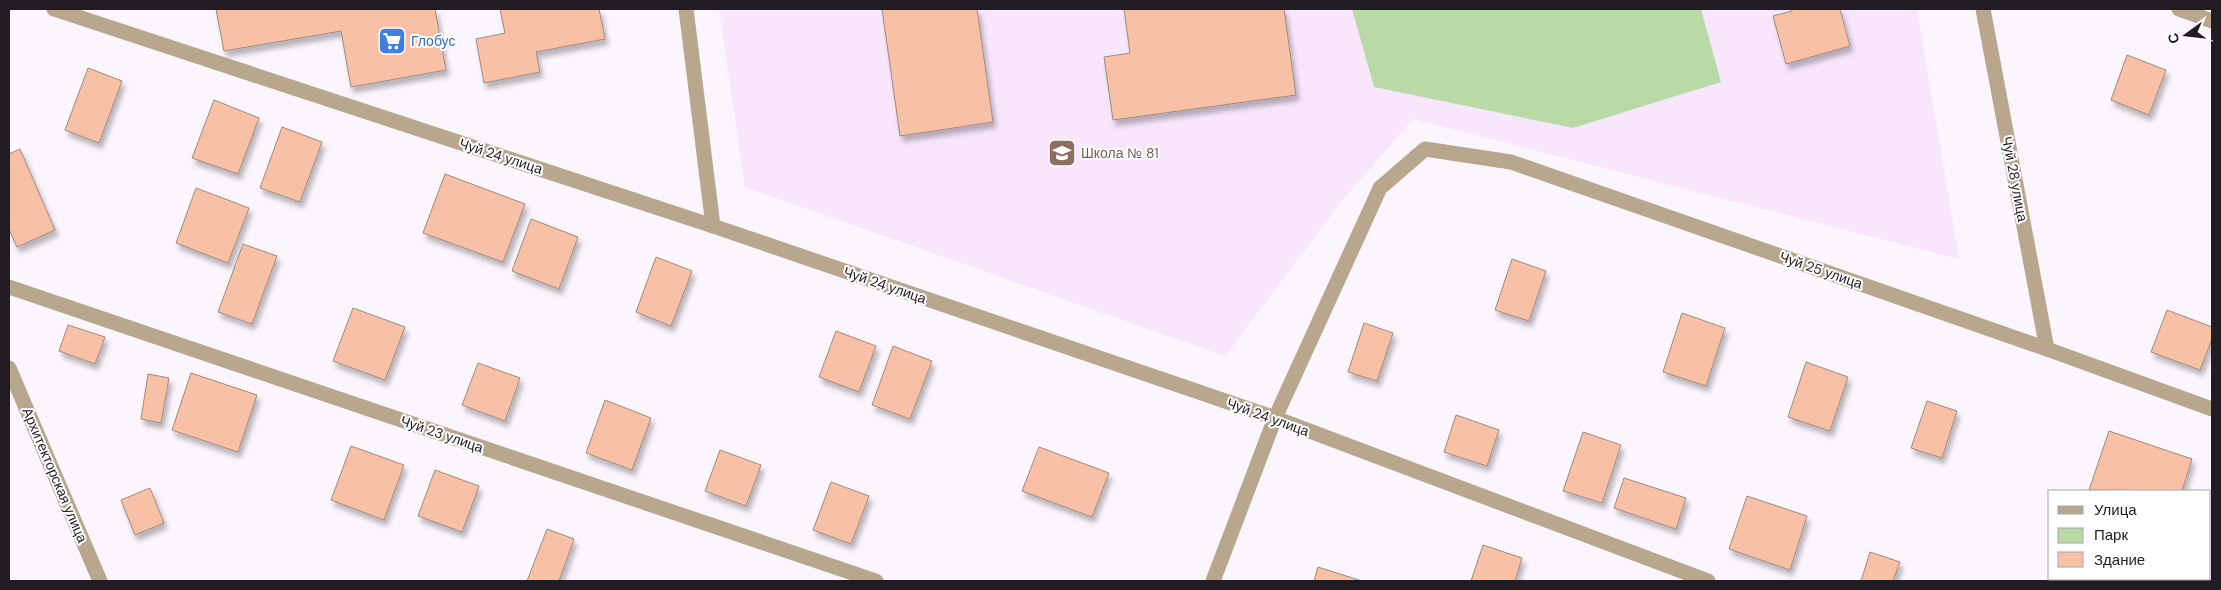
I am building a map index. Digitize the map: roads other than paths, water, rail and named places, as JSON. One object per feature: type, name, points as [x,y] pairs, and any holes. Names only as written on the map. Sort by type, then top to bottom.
[{"type":"street","name":"Чуй 24 улица","points":[[54,9],[713,226],[1274,418],[1708,581]]},
{"type":"street","points":[[686,9],[713,226]]},
{"type":"street","name":"Чуй 28 улица","points":[[1984,9],[2047,349]]},
{"type":"street","points":[[2179,9],[2212,21]]},
{"type":"street","name":"Чуй 25 улица","points":[[1274,418],[1380,188],[1425,149],[1512,162],[2047,349],[2212,409]]},
{"type":"street","name":"Чуй 23 улица","points":[[9,287],[876,581]]},
{"type":"street","name":"Архитекторская улица","points":[[9,368],[100,581]]},
{"type":"street","points":[[1213,581],[1274,418]]},
{"type":"place","name":"Глобус","points":[[392,41]]},
{"type":"place","name":"Школа № 81","points":[[1062,153]]}]
